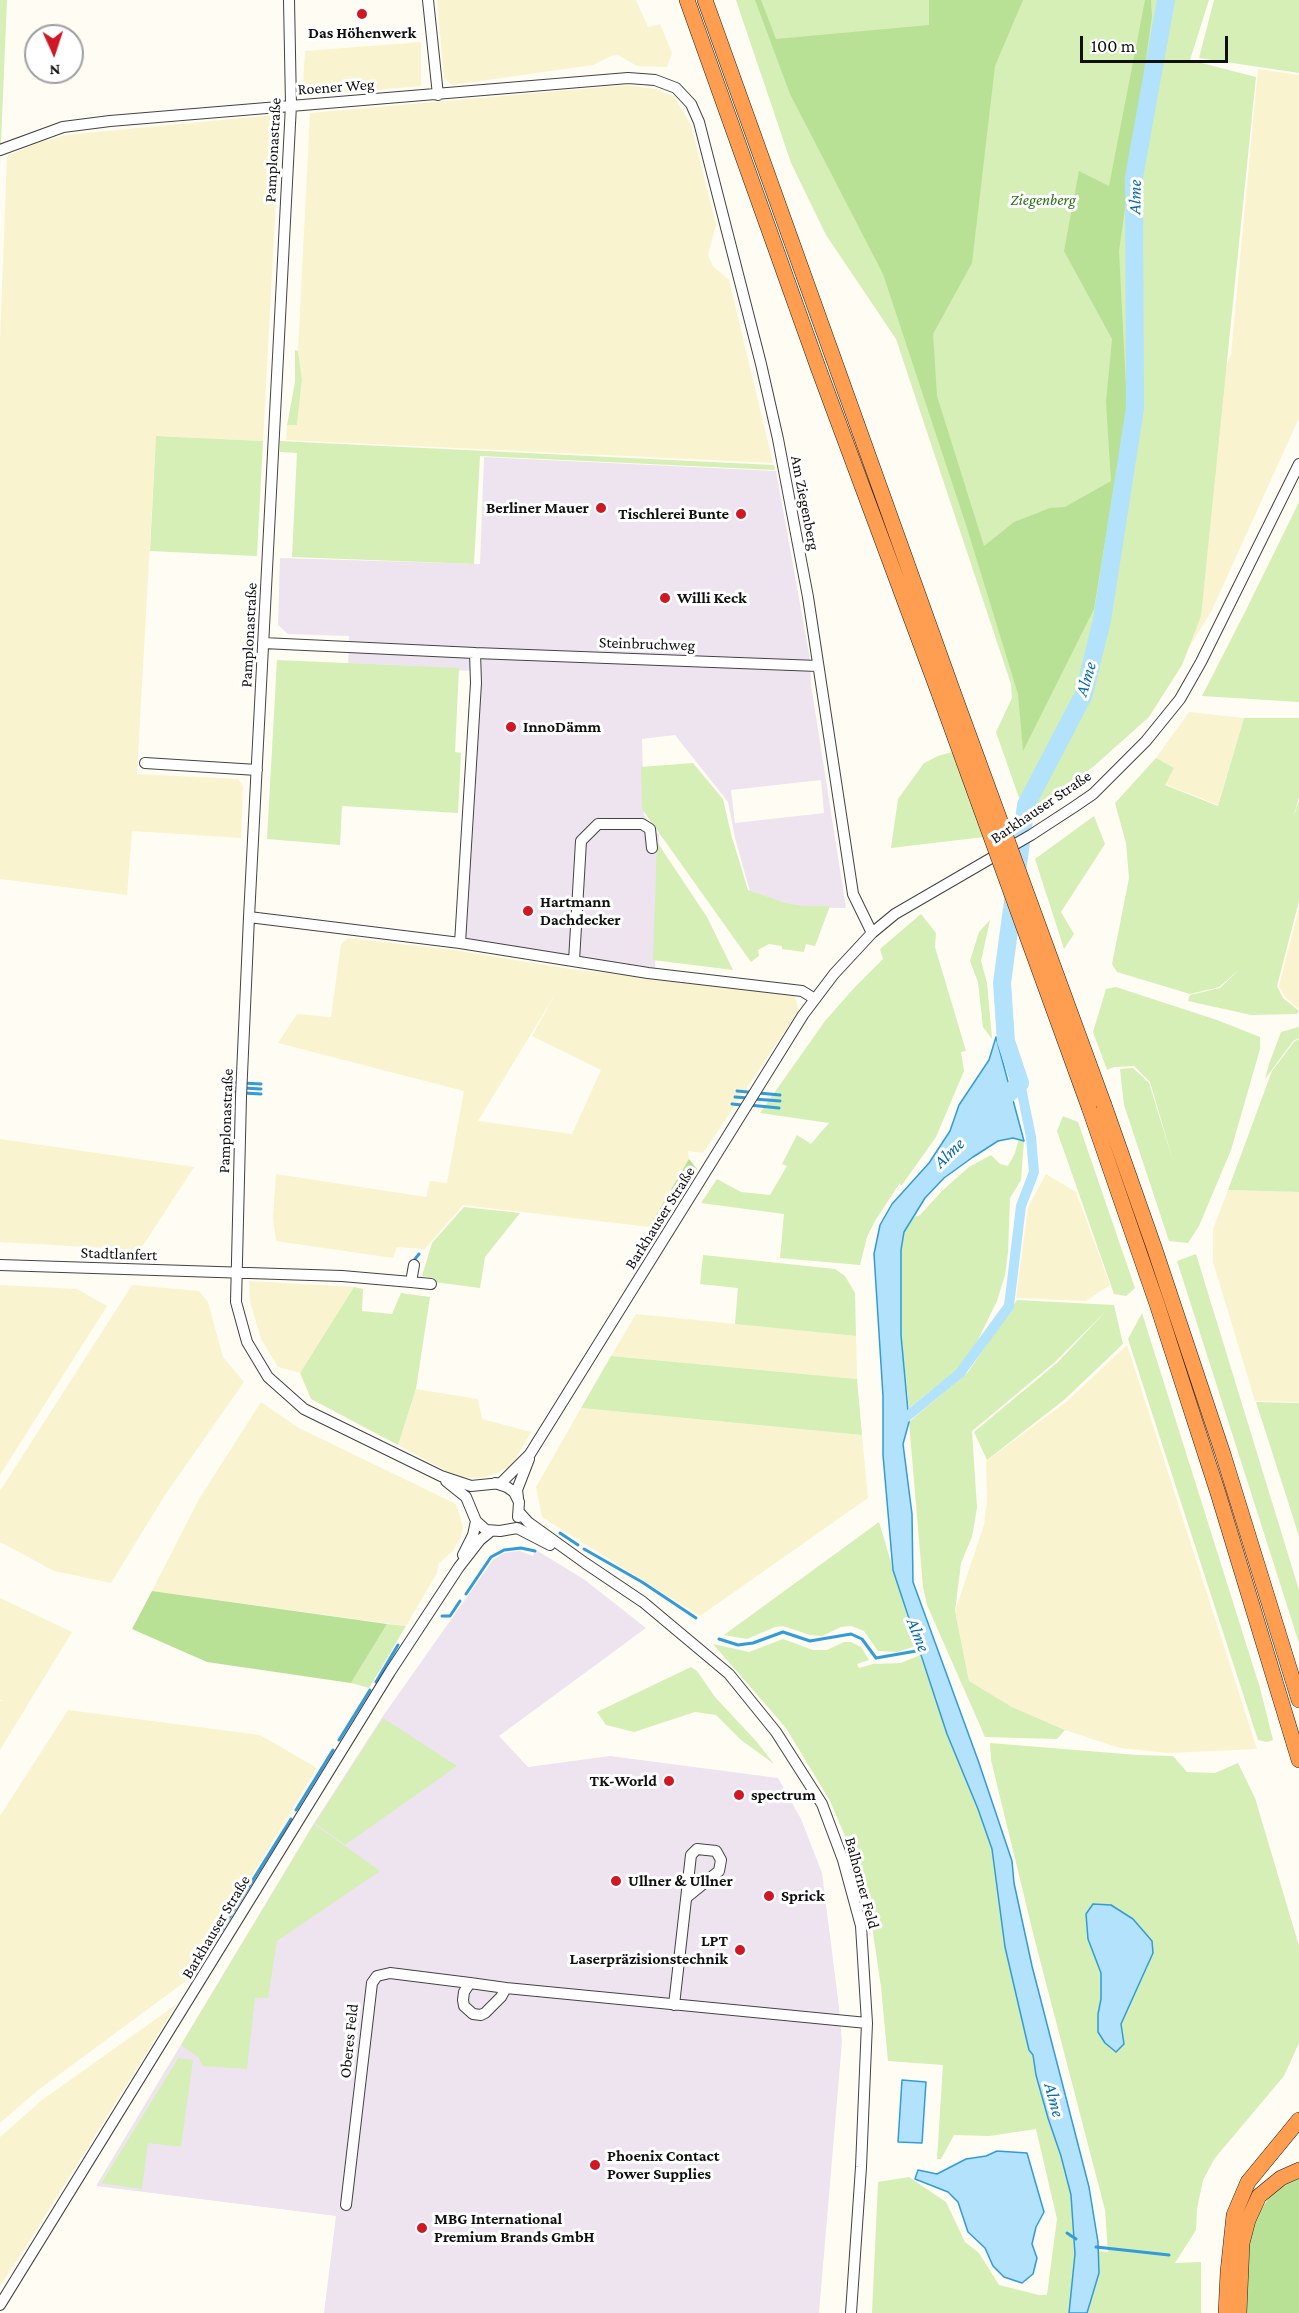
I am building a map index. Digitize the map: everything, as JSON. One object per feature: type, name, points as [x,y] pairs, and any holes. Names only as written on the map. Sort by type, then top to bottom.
[{"type":"highway","points":[[687,0],[819,370],[947,694]]},
{"type":"highway","points":[[705,0],[947,694],[1097,1106],[1155,1250],[1227,1465],[1299,1700]]},
{"type":"highway","points":[[1097,1106],[1146,1272],[1248,1586],[1299,1760]]},
{"type":"highway","points":[[1226,2313],[1228,2260],[1234,2215],[1248,2182],[1299,2120]]},
{"type":"highway","points":[[1239,2313],[1242,2243],[1248,2220],[1259,2196],[1281,2178],[1299,2170]]},
{"type":"street","name":"Pamplonastraße","points":[[289,0],[291,105],[249,917],[236,1302],[247,1341],[268,1377],[304,1409],[441,1476]]},
{"type":"street","points":[[428,0],[438,95]]},
{"type":"street","name":"Roener Weg","points":[[0,150],[63,127],[110,121],[628,78],[655,80],[676,88]]},
{"type":"street","name":"Am Ziegenberg","points":[[676,88],[691,104],[699,122],[761,364],[780,448],[808,597],[853,894],[872,933]]},
{"type":"street","name":"Barkhauser Straße","points":[[490,1485],[505,1481],[530,1454],[815,999],[834,974],[872,933],[895,914],[1031,836],[1093,794],[1146,741],[1180,699],[1234,599],[1299,465]]},
{"type":"street","name":"Steinbruchweg","points":[[263,643],[818,666]]},
{"type":"street","points":[[460,943],[476,683],[475,653]]},
{"type":"street","points":[[145,764],[257,770]]},
{"type":"street","points":[[574,961],[581,841],[598,824],[642,824],[650,829],[652,848]]},
{"type":"street","points":[[249,917],[460,943],[648,973],[802,991],[815,999]]},
{"type":"street","name":"Stadtlanfert","points":[[0,1265],[236,1272]]},
{"type":"street","points":[[411,1282],[414,1265]]},
{"type":"street","points":[[236,1272],[342,1276],[431,1284]]},
{"type":"street","name":"Barkhauser Straße","points":[[518,1498],[517,1490],[530,1454]]},
{"type":"street","points":[[441,1476],[471,1486],[507,1487],[518,1498],[519,1512],[514,1523],[506,1529],[491,1531],[476,1521],[466,1497],[441,1476]]},
{"type":"street","points":[[472,1509],[473,1499],[490,1485]]},
{"type":"street","name":"Balhorner Feld","points":[[519,1512],[528,1522],[643,1602],[729,1674],[777,1732],[822,1804],[843,1860],[861,1926],[867,2023],[857,2245],[851,2313]]},
{"type":"street","name":"Barkhauser Straße","points":[[459,1567],[473,1535],[476,1521]]},
{"type":"street","name":"Balhorner Feld","points":[[506,1529],[523,1530],[573,1559],[585,1563]]},
{"type":"street","name":"Barkhauser Straße","points":[[0,2306],[380,1689],[459,1567],[480,1540],[491,1531]]},
{"type":"street","points":[[674,2005],[687,1897]]},
{"type":"street","name":"Oberes Feld","points":[[346,2205],[372,1983],[377,1976],[390,1973],[506,1988],[867,2023]]},
{"type":"street","points":[[470,1983],[464,1992],[463,2002],[469,2012],[477,2015],[485,2013],[496,2004],[506,1988]]},
{"type":"shaded area","points":[[437,0],[636,0],[648,27],[660,24],[672,53],[667,67],[637,66],[618,55],[593,65],[452,85],[444,78]]},
{"type":"shaded area","points":[[421,42],[421,86],[307,96],[303,86],[305,51]]},
{"type":"shaded area","points":[[1258,69],[1299,75],[1299,418],[1212,610],[1148,715],[1067,791],[1104,665],[1231,354]]},
{"type":"shaded area","points":[[627,85],[656,89],[674,96],[691,125],[716,225],[708,255],[713,266],[729,280],[773,463],[286,440],[287,425],[297,425],[302,379],[298,351],[310,113]]},
{"type":"shaded area","points":[[273,115],[280,124],[263,441],[156,436],[137,774],[238,779],[243,786],[241,838],[132,831],[127,895],[0,879],[0,341],[7,156],[37,143],[66,135]]},
{"type":"shaded area","points":[[484,457],[776,471],[810,659],[811,685],[846,908],[790,907],[751,895],[735,838],[728,802],[675,735],[642,739],[644,815],[659,835],[655,973],[464,946],[475,671],[348,666],[349,636],[288,634],[278,625],[280,558],[480,564]],"holes":[[[821,780],[824,813],[735,823],[731,790]]]},
{"type":"shaded area","points":[[1189,712],[1244,718],[1218,805],[1165,784],[1174,768],[1156,758]]},
{"type":"shaded area","points":[[1299,908],[1299,1009],[1285,997],[1279,986]]},
{"type":"shaded area","points":[[348,938],[454,950],[571,969],[794,995],[799,1010],[703,1153],[688,1151],[689,1159],[649,1227],[463,1205],[425,1249],[397,1247],[393,1258],[276,1241],[273,1218],[276,1174],[426,1197],[430,1181],[447,1183],[464,1091],[278,1043],[297,1014],[331,1017],[341,944]],"holes":[[[556,993],[532,1036],[601,1070],[572,1134],[478,1121]]]},
{"type":"shaded area","points":[[0,1139],[194,1167],[140,1250],[0,1242]]},
{"type":"shaded area","points":[[1046,1174],[1076,1192],[1110,1285],[1086,1301],[1016,1298],[1028,1207]]},
{"type":"shaded area","points":[[1228,1190],[1299,1192],[1299,1402],[1255,1401],[1213,1262],[1213,1229]]},
{"type":"shaded area","points":[[249,1281],[354,1287],[300,1373],[278,1367],[261,1339],[250,1302]]},
{"type":"shaded area","points":[[0,1285],[77,1289],[107,1306],[0,1475]]},
{"type":"shaded area","points":[[132,1285],[199,1291],[208,1302],[223,1357],[244,1382],[165,1495],[111,1583],[54,1571],[0,1542],[0,1491]]},
{"type":"shaded area","points":[[636,1314],[856,1336],[857,1379],[611,1356]]},
{"type":"shaded area","points":[[1127,1345],[1257,1749],[1168,1753],[1120,1748],[1065,1730],[1012,1707],[969,1681],[955,1611],[984,1525],[987,1500],[986,1461],[1066,1402]]},
{"type":"shaded area","points":[[416,1389],[478,1399],[482,1419],[531,1432],[513,1464],[498,1473],[481,1478],[459,1478],[398,1445]]},
{"type":"shaded area","points":[[261,1402],[299,1428],[456,1504],[463,1526],[461,1537],[453,1551],[439,1563],[437,1573],[406,1626],[152,1591],[199,1499]]},
{"type":"shaded area","points":[[581,1408],[862,1435],[868,1498],[700,1616],[542,1517],[536,1487]]},
{"type":"shaded area","points":[[536,1550],[585,1580],[646,1628],[499,1736],[528,1767],[610,1756],[778,1778],[801,1819],[822,1873],[842,2042],[819,2313],[324,2313],[336,2216],[96,2186],[314,1823],[383,1716],[493,1560],[504,1553],[520,1551],[533,1556]],"holes":[[[178,2058],[181,2147],[148,2142],[101,2183]]]},
{"type":"shaded area","points":[[0,1598],[72,1632],[0,1750],[0,1701],[4,1701],[0,1700]]},
{"type":"shaded area","points":[[68,1710],[260,1735],[317,1768],[190,1978],[37,2091],[0,2123],[0,1816]]},
{"type":"shaded area","points":[[177,2004],[0,2286],[0,2137],[42,2100]]},
{"type":"green space","points":[[0,0],[7,0],[0,165]]},
{"type":"green space","name":"Ziegenberg","points":[[736,0],[1209,0],[1190,60],[1256,77],[1201,616],[1182,665],[1149,717],[1093,767],[1025,815],[996,732],[1012,698],[1011,684],[896,339],[826,235],[791,163]]},
{"type":"green space","name":"Ziegenberg","points":[[755,0],[761,0],[776,39],[929,25],[929,0],[1023,0],[995,66],[972,263],[933,334],[937,396],[984,546],[1014,522],[1050,508],[1065,507],[1111,481],[1106,402],[1112,339],[1064,251],[1079,171],[1109,186],[1145,0],[1151,0],[1152,16],[1119,251],[1127,406],[1094,609],[1023,751],[1018,694],[967,528],[883,274],[790,94]]},
{"type":"green space","points":[[1214,0],[1299,0],[1299,73],[1199,58]]},
{"type":"green space","points":[[295,350],[298,351],[302,379],[297,425],[287,425],[295,382]]},
{"type":"green space","points":[[156,436],[263,441],[257,556],[150,551]]},
{"type":"green space","points":[[280,441],[774,465],[775,470],[480,456],[474,564],[292,557],[297,453],[280,452]]},
{"type":"green space","points":[[1299,502],[1299,702],[1202,696],[1245,612]]},
{"type":"green space","points":[[277,660],[459,668],[455,752],[461,753],[458,813],[342,806],[340,845],[267,839]]},
{"type":"green space","points":[[1244,718],[1299,718],[1299,797],[1293,819],[1299,801],[1299,901],[1277,986],[1283,998],[1299,1011],[1297,1014],[1251,1015],[1188,1001],[1190,995],[1220,988],[1240,969],[1219,987],[1190,994],[1117,972],[1112,964],[1129,878],[1126,843],[1115,803],[1156,758],[1174,768],[1165,785],[1218,806]]},
{"type":"green space","points":[[979,744],[984,837],[891,848],[898,799],[924,763],[938,756]]},
{"type":"green space","points":[[693,763],[723,799],[748,890],[785,903],[830,906],[815,946],[806,944],[804,952],[782,949],[782,946],[769,944],[758,950],[759,956],[751,962],[642,809],[641,767]]},
{"type":"green space","points":[[1094,816],[1105,844],[1061,912],[1074,934],[1064,949],[1035,859]]},
{"type":"green space","points":[[657,842],[707,917],[733,970],[653,960]]},
{"type":"green space","points":[[921,914],[936,933],[935,947],[966,1051],[961,1052],[964,1071],[936,1137],[902,1185],[899,1184],[875,1221],[867,1237],[860,1265],[780,1258],[784,1214],[701,1203],[717,1179],[741,1192],[770,1195],[787,1166],[782,1164],[797,1135],[811,1144],[829,1123],[760,1113],[825,1021],[883,959],[880,949]]},
{"type":"green space","points":[[990,920],[981,961],[987,983],[992,1039],[983,1027],[978,982],[970,961],[979,932]]},
{"type":"green space","points":[[1116,987],[1217,1020],[1260,1037],[1260,1049],[1231,1150],[1199,1226],[1188,1243],[1169,1241],[1124,1105],[1120,1069],[1133,1068],[1149,1083],[1174,1164],[1150,1082],[1134,1066],[1114,1067],[1107,1070],[1093,1032],[1106,989]]},
{"type":"green space","points":[[1299,1027],[1299,1038],[1293,1041],[1265,1079],[1281,1032]]},
{"type":"green space","points":[[1299,1039],[1299,1192],[1228,1190],[1272,1071],[1294,1042]]},
{"type":"green space","points":[[1063,1116],[1078,1122],[1135,1288],[1126,1296],[1114,1294],[1057,1131]]},
{"type":"green space","points":[[1019,1138],[1024,1141],[1021,1180],[1010,1198],[1008,1252],[1005,1275],[997,1301],[976,1344],[957,1370],[909,1408],[901,1335],[901,1250],[904,1232],[911,1218],[920,1215],[969,1167],[991,1155],[1000,1164],[1008,1166]]},
{"type":"green space","points":[[689,1159],[697,1169],[661,1228],[649,1227]]},
{"type":"green space","points":[[464,1207],[520,1213],[485,1257],[480,1288],[434,1282],[434,1278],[422,1276],[432,1243]]},
{"type":"green space","points":[[1196,1254],[1299,1590],[1299,1643],[1177,1261]]},
{"type":"green space","points":[[703,1255],[835,1269],[845,1276],[855,1293],[856,1336],[735,1324],[738,1288],[700,1284]]},
{"type":"green space","points":[[354,1287],[363,1289],[362,1311],[392,1314],[401,1293],[430,1297],[416,1389],[398,1445],[311,1399],[300,1373]]},
{"type":"green space","points":[[1017,1300],[1114,1305],[1123,1344],[1064,1400],[987,1460],[974,1432],[1057,1363],[1109,1308],[1056,1361],[972,1431],[977,1508],[972,1537],[961,1563],[955,1611],[969,1681],[1012,1707],[1065,1730],[1057,1739],[985,1737],[927,1605],[923,1587],[909,1422],[968,1372]]},
{"type":"green space","points":[[1142,1313],[1260,1688],[1273,1740],[1267,1742],[1258,1740],[1128,1339]]},
{"type":"green space","points":[[611,1356],[857,1379],[862,1435],[581,1408]]},
{"type":"green space","points":[[1256,1402],[1299,1403],[1299,1536]]},
{"type":"green space","points":[[879,1522],[916,1646],[897,1652],[878,1651],[864,1631],[851,1626],[841,1627],[822,1636],[810,1635],[783,1626],[747,1639],[724,1635]]},
{"type":"green space","points":[[152,1591],[387,1624],[351,1683],[207,1662],[132,1629]]},
{"type":"green space","points":[[387,1624],[406,1626],[369,1688],[351,1683]]},
{"type":"green space","points":[[783,1639],[813,1650],[827,1650],[844,1642],[851,1642],[861,1647],[869,1660],[857,1664],[859,1668],[873,1664],[901,1663],[920,1655],[947,1734],[992,1849],[1005,1947],[1029,2050],[1033,2054],[1036,2075],[1071,2195],[1075,2254],[1069,2313],[872,2313],[878,2182],[909,2177],[946,2202],[965,2242],[979,2253],[999,2285],[1039,2295],[1047,2295],[1057,2219],[1036,2129],[989,2136],[954,2135],[941,2159],[937,2159],[943,2065],[888,2061],[881,1987],[871,1919],[853,1855],[830,1801],[786,1728],[713,1644],[749,1652]]},
{"type":"green space","points":[[691,1667],[697,1671],[715,1697],[774,1764],[741,1740],[716,1715],[695,1712],[634,1732],[606,1725],[597,1712]]},
{"type":"green space","points":[[383,1718],[457,1766],[345,1845],[315,1823]]},
{"type":"green space","points":[[990,1743],[1173,1756],[1187,1772],[1215,1773],[1238,1763],[1255,1798],[1299,1946],[1299,2043],[1284,2076],[1215,2158],[1203,2180],[1197,2209],[1196,2230],[1175,2263],[1201,2262],[1201,2313],[1087,2313],[1099,2273],[1098,2251],[1108,2252],[1105,2210],[991,1760]],"holes":[[[1148,1967],[1136,1988],[1121,2024],[1124,2043],[1098,2014],[1101,1999],[1101,1973]]]},
{"type":"green space","points":[[314,1824],[380,1871],[277,1941],[268,1998],[255,1998],[247,2069],[202,2066],[199,2058],[181,2045]]},
{"type":"green space","points":[[178,2058],[193,2060],[181,2147],[148,2143],[142,2189],[101,2183]]},
{"type":"green space","points":[[1299,2177],[1299,2313],[1247,2313],[1247,2257],[1250,2234],[1258,2214],[1271,2195]]},
{"type":"water","points":[[996,1037],[1024,1141],[1013,1138],[998,1141],[944,1178],[925,1198],[904,1232],[901,1250],[901,1335],[909,1422],[903,1444],[912,1514],[913,1582],[1012,1861],[1014,1883],[1032,1966],[1089,2187],[1098,2242],[1099,2273],[1087,2313],[1069,2313],[1075,2254],[1071,2195],[1036,2075],[1033,2055],[1029,2050],[1005,1947],[992,1849],[947,1734],[893,1570],[883,1455],[883,1396],[874,1254],[880,1225],[892,1204],[929,1163],[950,1131],[959,1105],[989,1060]]},
{"type":"water","points":[[1093,1904],[1111,1905],[1133,1919],[1152,1941],[1153,1953],[1121,2024],[1124,2044],[1116,2052],[1105,2043],[1098,2032],[1101,1973],[1088,1939],[1086,1914]]},
{"type":"water","points":[[902,2080],[926,2082],[922,2143],[898,2142]]},
{"type":"water","points":[[997,2151],[1027,2153],[1044,2212],[1036,2227],[1032,2244],[1037,2258],[1033,2274],[1022,2283],[1004,2277],[993,2266],[985,2248],[968,2232],[958,2202],[948,2192],[915,2179],[918,2170],[937,2174],[966,2159],[986,2156]]},
{"type":"waterway","name":"Alme","points":[[994,1107],[1020,1083],[1006,1041],[1002,983],[1026,805],[1084,694],[1102,620],[1135,408],[1134,177],[1166,0]]},
{"type":"waterway","points":[[224,1082],[261,1084]]},
{"type":"waterway","points":[[899,1423],[960,1373],[1009,1306],[1021,1206],[1034,1172],[1031,1137],[1020,1083]]},
{"type":"waterway","points":[[225,1087],[238,1088]]},
{"type":"waterway","points":[[244,1088],[261,1089]]},
{"type":"waterway","points":[[737,1091],[780,1095]]},
{"type":"waterway","points":[[225,1092],[238,1092]]},
{"type":"waterway","points":[[244,1093],[261,1094]]},
{"type":"waterway","points":[[735,1097],[748,1098]]},
{"type":"waterway","points":[[754,1099],[780,1101]]},
{"type":"waterway","points":[[732,1104],[742,1105]]},
{"type":"waterway","points":[[749,1105],[779,1108]]},
{"type":"waterway","points":[[415,1259],[419,1254]]},
{"type":"waterway","points":[[560,1533],[578,1545]]},
{"type":"waterway","points":[[466,1594],[491,1557],[504,1550],[521,1548],[535,1551]]},
{"type":"waterway","points":[[584,1549],[642,1582],[696,1618]]},
{"type":"waterway","points":[[442,1616],[450,1616],[460,1601]]},
{"type":"waterway","points":[[719,1639],[738,1645],[753,1643],[783,1632],[810,1641],[851,1634],[862,1639],[876,1658],[922,1650]]},
{"type":"waterway","points":[[376,1682],[398,1645]]},
{"type":"waterway","points":[[339,1740],[370,1690]]},
{"type":"waterway","points":[[296,1810],[333,1750]]},
{"type":"waterway","points":[[209,1950],[291,1819]]},
{"type":"waterway","points":[[1067,2233],[1076,2239]]},
{"type":"waterway","points":[[1096,2247],[1169,2255]]},
{"type":"place","name":"Das Höhenwerk","points":[[362,14]]},
{"type":"place","name":"Berliner Mauer","points":[[601,508]]},
{"type":"place","name":"Tischlerei Bunte","points":[[741,514]]},
{"type":"place","name":"Willi Keck","points":[[665,598]]},
{"type":"place","name":"InnoDämm","points":[[511,727]]},
{"type":"place","name":"Hartmann Dachdecker","points":[[528,911]]},
{"type":"place","name":"TK-World","points":[[669,1781]]},
{"type":"place","name":"spectrum","points":[[739,1795]]},
{"type":"place","name":"Ullner & Ullner","points":[[616,1881]]},
{"type":"place","name":"Sprick","points":[[769,1896]]},
{"type":"place","name":"LPT Laserpräzisionstechnik","points":[[740,1950]]},
{"type":"place","name":"Phoenix Contact Power Supplies","points":[[595,2165]]},
{"type":"place","name":"MBG International Premium Brands GmbH","points":[[422,2228]]}]
